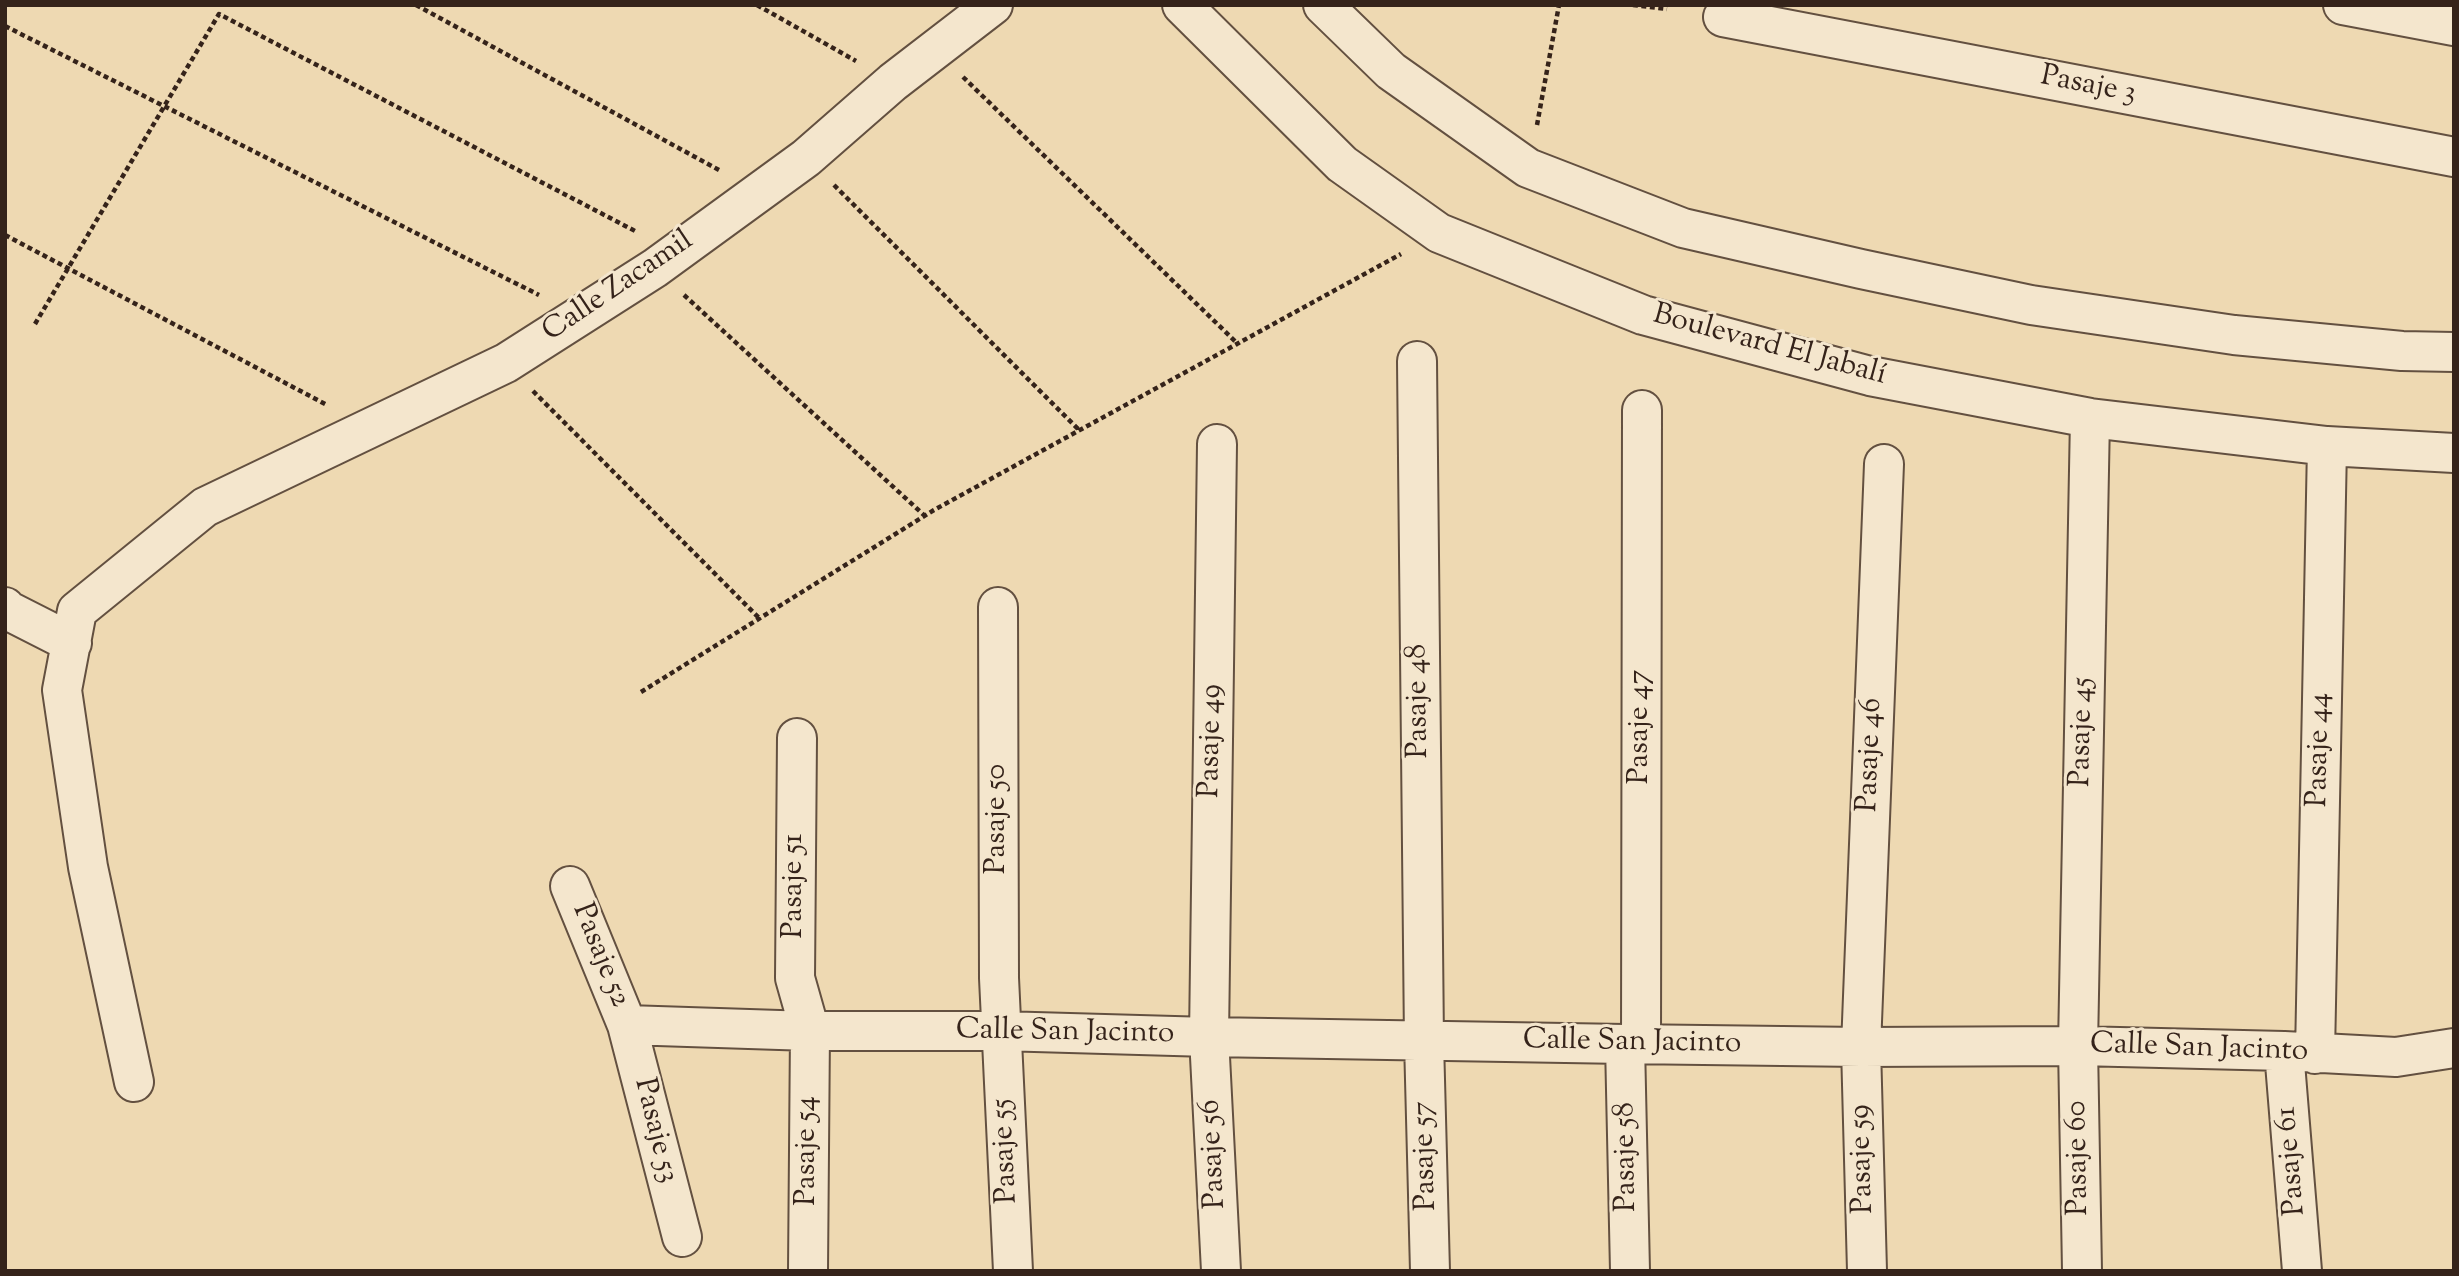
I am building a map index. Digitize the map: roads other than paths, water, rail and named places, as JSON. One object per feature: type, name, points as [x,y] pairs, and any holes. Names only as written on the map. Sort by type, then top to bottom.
[{"type":"street","name":"Calle Zacamil","points":[[134,1082],[88,867],[62,690],[77,611],[205,508],[506,363],[666,261],[806,158],[893,82],[993,5]]},
{"type":"street","name":"Boulevard El Jabalí","points":[[1182,5],[1342,164],[1439,233],[1643,315],[1870,376],[2090,418],[2327,446],[2454,453]]},
{"type":"street","points":[[1323,5],[1391,71],[1528,168],[1683,228],[1861,270],[2031,304],[2234,335],[2402,351],[2454,352]]},
{"type":"street","points":[[2343,5],[2454,26]]},
{"type":"street","name":"Pasaje 3","points":[[1723,17],[2454,157]]},
{"type":"street","name":"Pasaje 48","points":[[1417,361],[1424,1041]]},
{"type":"street","name":"Pasaje 47","points":[[1633,1044],[1642,410]]},
{"type":"street","name":"Pasaje 45","points":[[2078,1046],[2090,418]]},
{"type":"street","name":"Pasaje 49","points":[[1209,1037],[1217,444]]},
{"type":"street","name":"Pasaje 44","points":[[2300,1052],[2327,446]]},
{"type":"street","name":"Pasaje 46","points":[[1861,1047],[1884,464]]},
{"type":"street","points":[[5,607],[6,610],[72,643]]},
{"type":"street","name":"Pasaje 50","points":[[998,607],[1000,1031]]},
{"type":"street","name":"Pasaje 51","points":[[797,738],[795,978],[810,1031]]},
{"type":"street","name":"Pasaje 52","points":[[570,886],[627,1025]]},
{"type":"street","name":"Calle San Jacinto","points":[[627,1025],[810,1031],[1000,1031],[1424,1041],[1861,1047],[2078,1046],[2396,1057],[2454,1048]]},
{"type":"street","name":"Pasaje 53","points":[[627,1025],[681,1237]]},
{"type":"street","name":"Pasaje 54","points":[[808,1271],[810,1031]]},
{"type":"street","name":"Pasaje 55","points":[[1000,1031],[1013,1271]]},
{"type":"street","name":"Pasaje 56","points":[[1209,1037],[1221,1271]]},
{"type":"street","name":"Pasaje 57","points":[[1424,1041],[1430,1271]]},
{"type":"street","name":"Pasaje 58","points":[[1630,1271],[1633,1044]]},
{"type":"street","name":"Pasaje 60","points":[[2078,1046],[2082,1271]]},
{"type":"street","name":"Pasaje 59","points":[[1861,1047],[1867,1271]]},
{"type":"street","name":"Pasaje 61","points":[[2300,1052],[2302,1271]]}]
